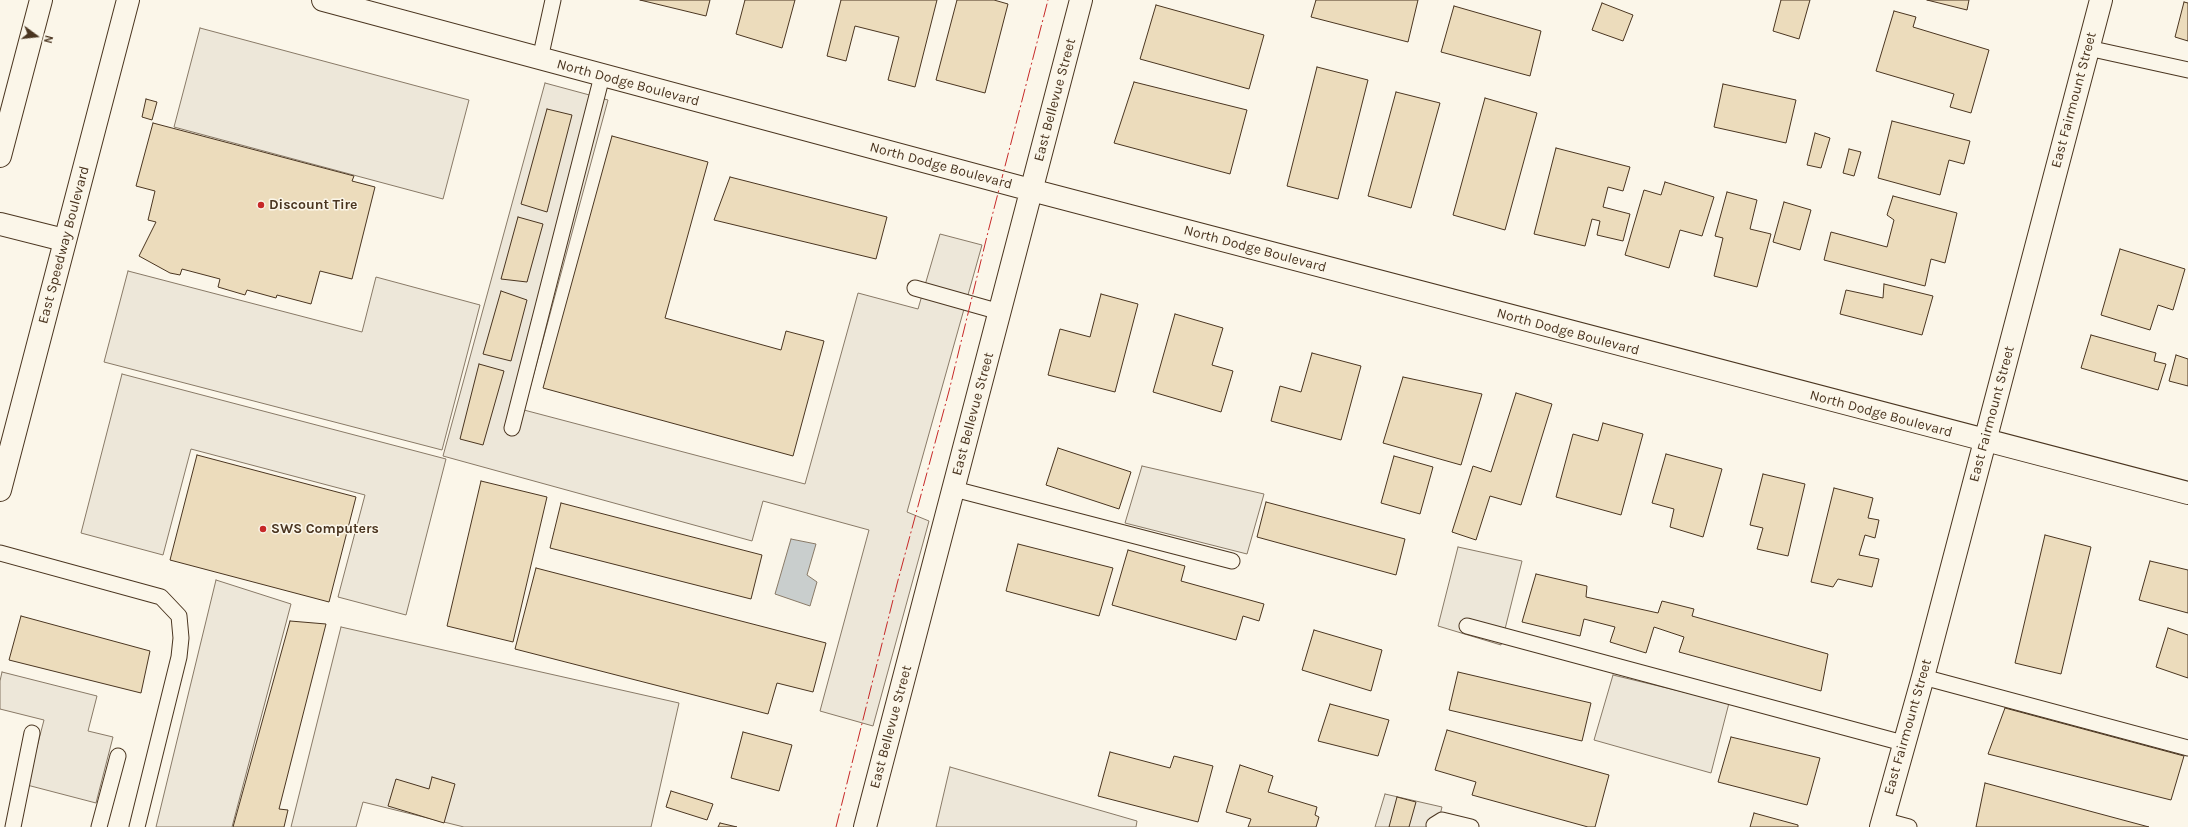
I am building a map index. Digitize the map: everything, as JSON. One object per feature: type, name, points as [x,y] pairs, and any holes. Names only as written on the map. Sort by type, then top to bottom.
[{"type":"street","points":[[0,156],[41,0]]},
{"type":"street","name":"East Speedway Boulevard","points":[[0,490],[64,240],[128,0]]},
{"type":"street","name":"East Bellevue Street","points":[[865,827],[1081,0]]},
{"type":"street","name":"East Fairmount Street","points":[[1882,824],[1903,743],[1923,677],[2101,0]]},
{"type":"street","name":"North Dodge Boulevard","points":[[331,1],[602,76],[1031,190],[1984,441],[2188,493]]},
{"type":"street","points":[[0,224],[64,240]]},
{"type":"lane","points":[[540,59],[553,0]]},
{"type":"lane","points":[[2088,48],[2188,70]]},
{"type":"lane","points":[[512,428],[602,76]]},
{"type":"lane","points":[[915,288],[1000,312]]},
{"type":"lane","points":[[954,488],[1232,561]]},
{"type":"lane","points":[[0,553],[160,597],[179,616],[181,638],[179,657],[137,827]]},
{"type":"lane","points":[[1467,626],[1903,743]]},
{"type":"lane","points":[[1923,677],[2188,748]]},
{"type":"lane","points":[[13,827],[32,733]]},
{"type":"lane","points":[[99,827],[118,756]]},
{"type":"lane","points":[[1434,825],[1442,820],[1471,827]]},
{"type":"lane","points":[[1882,824],[1909,827]]},
{"type":"shaded area","points":[[200,28],[469,100],[443,199],[174,127]]},
{"type":"shaded area","points":[[545,83],[608,100],[524,410],[805,484],[858,293],[918,309],[940,234],[982,245],[907,512],[929,521],[873,726],[820,711],[869,530],[763,501],[752,541],[443,456]]},
{"type":"shaded area","points":[[128,271],[362,332],[376,277],[480,305],[442,450],[104,362]]},
{"type":"shaded area","points":[[122,374],[446,459],[406,615],[338,597],[365,495],[191,449],[163,555],[81,533]]},
{"type":"shaded area","points":[[1142,466],[1264,494],[1247,554],[1125,523]]},
{"type":"shaded area","points":[[791,539],[816,544],[807,575],[817,582],[810,606],[775,594]]},
{"type":"shaded area","points":[[1458,547],[1522,561],[1501,645],[1438,626]]},
{"type":"shaded area","points":[[216,580],[291,604],[232,827],[156,827]]},
{"type":"shaded area","points":[[341,627],[679,703],[651,827],[464,827],[363,802],[356,827],[291,827]]},
{"type":"shaded area","points":[[2,672],[97,696],[88,731],[113,737],[96,803],[27,785],[44,720],[0,709],[0,681]]},
{"type":"shaded area","points":[[1613,675],[1729,703],[1711,773],[1594,740]]},
{"type":"shaded area","points":[[950,767],[1137,821],[1136,827],[936,827]]},
{"type":"shaded area","points":[[1385,794],[1442,807],[1437,827],[1375,827]]},
{"type":"building","points":[[640,0],[710,0],[706,16]]},
{"type":"building","points":[[745,0],[795,0],[782,48],[736,34]]},
{"type":"building","points":[[841,0],[937,0],[915,87],[888,80],[899,37],[855,26],[846,61],[827,56]]},
{"type":"building","points":[[957,0],[994,0],[1008,4],[985,93],[936,80]]},
{"type":"building","points":[[1316,0],[1418,0],[1408,42],[1311,17]]},
{"type":"building","points":[[1781,0],[1810,0],[1799,39],[1773,31]]},
{"type":"building","points":[[1927,0],[1969,0],[1967,10]]},
{"type":"building","points":[[2184,2],[2188,3],[2188,41],[2175,37]]},
{"type":"building","points":[[1602,3],[1633,15],[1623,41],[1592,30]]},
{"type":"building","points":[[1156,5],[1264,35],[1249,89],[1140,59]]},
{"type":"building","points":[[1454,6],[1541,31],[1530,76],[1441,52]]},
{"type":"building","points":[[1894,11],[1916,17],[1913,27],[1989,50],[1971,113],[1950,107],[1954,94],[1876,71]]},
{"type":"building","points":[[1317,67],[1368,80],[1338,199],[1287,186]]},
{"type":"building","points":[[1134,82],[1247,110],[1230,174],[1114,143]]},
{"type":"building","points":[[1723,84],[1796,100],[1786,143],[1714,127]]},
{"type":"building","points":[[1396,92],[1440,103],[1411,208],[1368,196]]},
{"type":"building","points":[[1485,98],[1537,113],[1505,230],[1453,215]]},
{"type":"building","points":[[146,99],[157,102],[152,120],[142,117]]},
{"type":"building","points":[[547,109],[572,115],[547,212],[521,204]]},
{"type":"building","points":[[1892,121],[1970,141],[1964,164],[1949,160],[1940,195],[1878,178]]},
{"type":"building","name":"Discount Tire","points":[[153,123],[354,176],[352,181],[375,187],[352,279],[320,271],[311,304],[277,295],[276,298],[247,290],[245,295],[218,287],[220,279],[182,269],[180,275],[170,273],[139,256],[156,222],[148,220],[155,191],[136,186]]},
{"type":"building","points":[[1815,133],[1830,138],[1821,168],[1807,165]]},
{"type":"building","points":[[612,136],[708,162],[665,318],[781,350],[786,331],[824,341],[793,456],[543,388]]},
{"type":"building","points":[[1556,148],[1630,167],[1623,191],[1608,187],[1603,207],[1630,214],[1623,241],[1597,235],[1600,221],[1592,219],[1585,246],[1534,234]]},
{"type":"building","points":[[1849,149],[1861,152],[1854,176],[1843,173]]},
{"type":"building","points":[[730,177],[887,217],[876,259],[714,220]]},
{"type":"building","points":[[1665,182],[1714,197],[1702,236],[1680,230],[1669,268],[1625,255],[1644,190],[1661,195]]},
{"type":"building","points":[[1727,192],[1757,200],[1750,229],[1771,234],[1757,287],[1714,276],[1723,238],[1715,236]]},
{"type":"building","points":[[1893,196],[1957,213],[1945,263],[1931,259],[1925,286],[1824,260],[1831,232],[1887,247],[1894,220],[1887,215]]},
{"type":"building","points":[[1784,202],[1811,210],[1800,250],[1773,242]]},
{"type":"building","points":[[518,217],[543,224],[527,282],[501,279]]},
{"type":"building","points":[[2120,249],[2185,269],[2173,310],[2158,305],[2150,330],[2101,315]]},
{"type":"building","points":[[1884,284],[1933,296],[1922,335],[1840,314],[1846,290],[1883,298]]},
{"type":"building","points":[[501,291],[527,300],[511,361],[483,354]]},
{"type":"building","points":[[1101,294],[1138,304],[1115,392],[1048,375],[1060,329],[1090,337]]},
{"type":"building","points":[[1175,314],[1223,328],[1212,365],[1233,371],[1221,412],[1153,392]]},
{"type":"building","points":[[2091,335],[2156,353],[2154,361],[2166,364],[2158,390],[2081,368]]},
{"type":"building","points":[[1312,353],[1361,366],[1341,440],[1271,421],[1280,386],[1301,392]]},
{"type":"building","points":[[2176,355],[2188,359],[2188,386],[2169,381]]},
{"type":"building","points":[[479,364],[504,371],[483,445],[460,439]]},
{"type":"building","points":[[1403,377],[1482,394],[1461,465],[1383,443]]},
{"type":"building","points":[[1516,393],[1552,404],[1521,505],[1490,496],[1476,540],[1452,532],[1473,466],[1491,472]]},
{"type":"building","points":[[1603,423],[1643,434],[1621,515],[1556,497],[1573,434],[1598,441]]},
{"type":"building","points":[[1058,448],[1131,472],[1119,509],[1046,485]]},
{"type":"building","points":[[1666,454],[1722,469],[1703,537],[1670,527],[1674,509],[1652,503]]},
{"type":"building","name":"SWS Computers","points":[[197,455],[356,497],[329,602],[170,560]]},
{"type":"building","points":[[1394,456],[1433,467],[1420,514],[1381,503]]},
{"type":"building","points":[[1763,474],[1805,484],[1788,556],[1757,549],[1763,528],[1750,525]]},
{"type":"building","points":[[481,481],[547,497],[513,642],[447,626]]},
{"type":"building","points":[[1834,488],[1873,498],[1868,518],[1879,520],[1875,538],[1865,535],[1859,555],[1879,559],[1872,587],[1838,579],[1833,587],[1811,582]]},
{"type":"building","points":[[1266,502],[1405,539],[1396,575],[1257,537]]},
{"type":"building","points":[[561,503],[762,555],[751,599],[550,548]]},
{"type":"building","points":[[2045,535],[2091,547],[2061,674],[2015,663]]},
{"type":"building","points":[[1018,544],[1113,568],[1099,616],[1006,591]]},
{"type":"building","points":[[1128,550],[1185,566],[1181,581],[1264,604],[1259,621],[1243,616],[1236,640],[1112,605]]},
{"type":"building","points":[[2150,561],[2188,570],[2188,613],[2139,600]]},
{"type":"building","points":[[536,568],[826,643],[813,692],[777,683],[768,714],[515,649]]},
{"type":"building","points":[[1536,574],[1587,586],[1586,597],[1658,613],[1662,601],[1694,609],[1692,616],[1828,654],[1821,691],[1679,652],[1684,637],[1654,627],[1646,653],[1610,642],[1615,627],[1584,619],[1580,636],[1522,622]]},
{"type":"building","points":[[21,616],[150,651],[141,693],[9,660]]},
{"type":"building","points":[[290,621],[326,624],[279,809],[288,810],[284,827],[233,827]]},
{"type":"building","points":[[2168,628],[2188,635],[2188,678],[2156,667]]},
{"type":"building","points":[[1314,630],[1382,650],[1371,691],[1302,670]]},
{"type":"building","points":[[1458,672],[1591,703],[1582,741],[1449,710]]},
{"type":"building","points":[[1330,704],[1389,720],[1378,756],[1318,741]]},
{"type":"building","points":[[2005,708],[2184,756],[2171,800],[1988,754]]},
{"type":"building","points":[[1447,730],[1609,775],[1595,827],[1588,827],[1472,795],[1476,782],[1435,770]]},
{"type":"building","points":[[743,732],[792,745],[779,791],[731,778]]},
{"type":"building","points":[[1731,737],[1820,758],[1807,805],[1718,782]]},
{"type":"building","points":[[1110,752],[1170,768],[1174,756],[1213,766],[1198,822],[1098,796]]},
{"type":"building","points":[[1240,765],[1273,776],[1268,792],[1317,807],[1315,815],[1319,817],[1316,827],[1248,827],[1251,819],[1226,812]]},
{"type":"building","points":[[432,777],[455,784],[444,823],[388,806],[396,779],[429,789]]},
{"type":"building","points":[[1985,783],[2149,827],[1976,827]]},
{"type":"building","points":[[671,791],[713,804],[707,820],[666,807]]},
{"type":"building","points":[[1397,797],[1416,802],[1409,827],[1389,827]]},
{"type":"building","points":[[1754,813],[1798,825],[1798,827],[1750,827]]},
{"type":"building","points":[[720,823],[737,827],[718,827]]},
{"type":"power","points":[[836,827],[897,584],[949,391],[989,228],[1048,0]]},
{"type":"place","name":"Discount Tire","points":[[261,205]]},
{"type":"place","name":"SWS Computers","points":[[263,529]]}]
